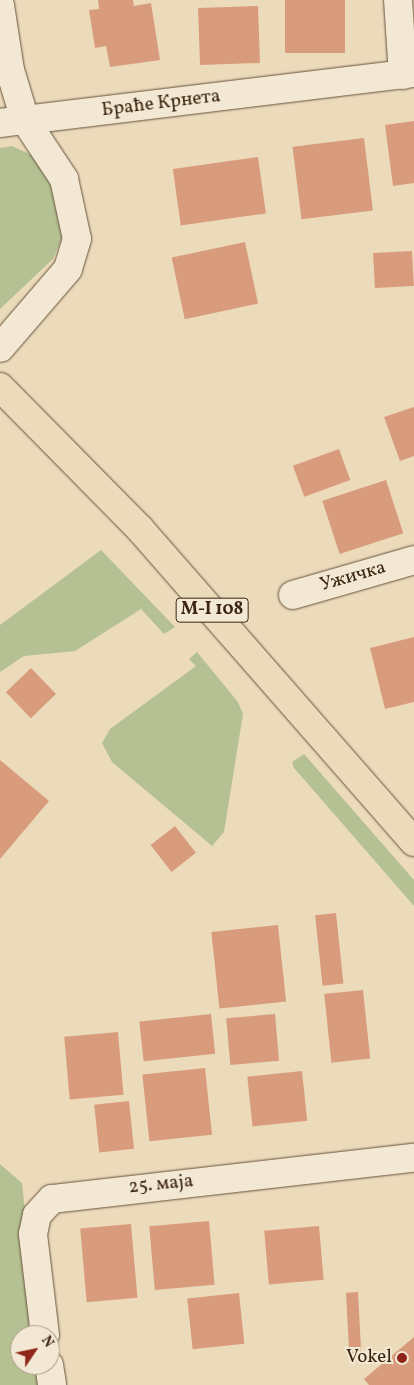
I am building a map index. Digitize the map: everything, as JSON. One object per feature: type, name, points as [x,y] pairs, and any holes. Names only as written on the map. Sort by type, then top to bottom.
[{"type":"main road","name":"M-I 108","points":[[0,387],[140,529],[414,842]]},
{"type":"street","points":[[398,0],[408,74]]},
{"type":"street","points":[[0,5],[10,70],[12,122],[64,179],[77,239],[68,269],[0,348]]},
{"type":"street","name":"Браће Крнета","points":[[12,122],[408,74]]},
{"type":"street","name":"Ужичка","points":[[293,595],[414,560]]},
{"type":"street","name":"25. маја","points":[[44,1325],[33,1234],[37,1216],[52,1199],[414,1158]]},
{"type":"green space","points":[[12,146],[36,157],[50,181],[64,233],[53,259],[0,309],[0,148]]},
{"type":"green space","points":[[101,550],[175,627],[164,634],[141,609],[75,651],[24,656],[0,672],[0,625]]},
{"type":"green space","points":[[197,652],[238,702],[243,714],[224,832],[212,846],[112,762],[102,743],[110,729],[196,666],[189,659]]},
{"type":"green space","points":[[304,754],[414,880],[414,906],[294,768],[292,762]]},
{"type":"green space","points":[[0,1164],[22,1183],[37,1325],[10,1325],[10,1375],[42,1375],[43,1385],[0,1385]]},
{"type":"building","points":[[98,0],[133,0],[134,6],[151,3],[160,60],[110,67],[106,46],[95,48],[89,10],[99,9]]},
{"type":"building","points":[[285,0],[345,0],[345,53],[285,53]]},
{"type":"building","points":[[258,6],[260,63],[200,65],[198,8]]},
{"type":"building","points":[[414,121],[414,183],[393,186],[385,125]]},
{"type":"building","points":[[364,138],[373,210],[301,219],[293,147]]},
{"type":"building","points":[[258,157],[266,213],[181,225],[173,169]]},
{"type":"building","points":[[245,242],[258,304],[185,319],[172,258]]},
{"type":"building","points":[[412,251],[414,286],[375,288],[373,253]]},
{"type":"building","points":[[414,407],[414,456],[400,461],[384,417]]},
{"type":"building","points":[[339,449],[350,480],[304,497],[293,466]]},
{"type":"building","points":[[386,480],[403,533],[340,554],[322,501]]},
{"type":"building","points":[[414,637],[414,702],[385,709],[370,648]]},
{"type":"building","points":[[31,668],[56,694],[31,718],[6,692]]},
{"type":"building","points":[[0,760],[49,801],[0,859]]},
{"type":"building","points":[[175,826],[196,853],[172,872],[151,845]]},
{"type":"building","points":[[336,913],[343,984],[323,986],[315,915]]},
{"type":"building","points":[[278,925],[286,1002],[219,1009],[211,932]]},
{"type":"building","points":[[363,990],[370,1059],[331,1063],[324,994]]},
{"type":"building","points":[[211,1014],[215,1054],[144,1061],[139,1022]]},
{"type":"building","points":[[275,1014],[279,1061],[230,1065],[226,1018]]},
{"type":"building","points":[[118,1032],[123,1095],[70,1099],[64,1037]]},
{"type":"building","points":[[205,1068],[212,1135],[149,1141],[142,1075]]},
{"type":"building","points":[[302,1071],[307,1121],[253,1126],[247,1077]]},
{"type":"building","points":[[129,1101],[134,1149],[99,1152],[94,1105]]},
{"type":"building","points":[[209,1221],[215,1285],[155,1290],[149,1226]]},
{"type":"building","points":[[131,1224],[137,1298],[87,1302],[80,1228]]},
{"type":"building","points":[[319,1226],[324,1280],[269,1285],[264,1231]]},
{"type":"building","points":[[358,1292],[362,1359],[350,1360],[346,1293]]},
{"type":"building","points":[[239,1293],[244,1344],[193,1349],[187,1298]]},
{"type":"building","name":"Vokel","points":[[414,1337],[414,1385],[369,1385],[364,1379]]},
{"type":"place","name":"Vokel","points":[[402,1358]]}]
